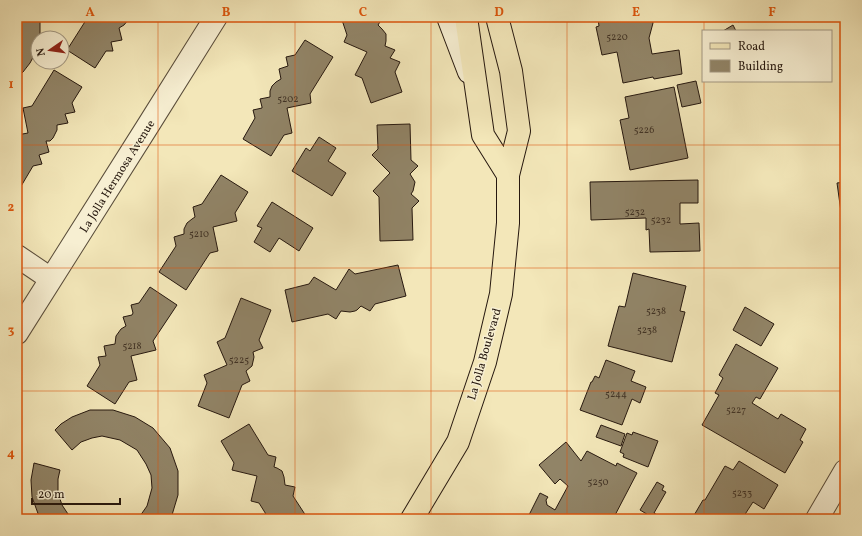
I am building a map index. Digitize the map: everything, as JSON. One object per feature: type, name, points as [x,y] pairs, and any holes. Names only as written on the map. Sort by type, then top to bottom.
[{"type":"main road","points":[[466,17],[483,135],[508,175]]},
{"type":"main road","name":"La Jolla Boulevard","points":[[412,519],[458,442],[484,362],[501,294],[508,223],[508,175],[519,132],[511,71],[497,17]]},
{"type":"street","name":"La Jolla Hermosa Avenue","points":[[17,333],[216,17]]},
{"type":"street","points":[[448,17],[476,91]]},
{"type":"street","points":[[17,256],[52,279]]},
{"type":"street","points":[[817,519],[845,471]]},
{"type":"building","points":[[17,17],[40,17],[40,30],[30,30],[30,63],[17,78]]},
{"type":"building","points":[[88,17],[129,17],[124,25],[119,28],[122,40],[111,42],[113,51],[106,51],[95,68],[70,52],[70,45]]},
{"type":"building","points":[[341,17],[383,17],[378,25],[386,34],[385,46],[395,50],[390,58],[400,62],[395,72],[402,92],[371,103],[362,78],[355,75],[367,52],[344,42],[347,35]]},
{"type":"building","points":[[602,17],[652,17],[653,23],[649,38],[652,54],[679,50],[682,74],[654,79],[653,77],[623,83],[617,52],[602,55],[596,27],[599,26],[598,19],[602,19]]},
{"type":"building","points":[[736,17],[746,17],[738,22]]},
{"type":"building","points":[[733,25],[736,30],[725,30]]},
{"type":"building","points":[[305,40],[333,57],[310,94],[311,103],[287,108],[292,133],[284,135],[271,156],[243,139],[255,118],[253,110],[262,108],[260,99],[270,97],[272,86],[281,79],[279,69],[288,66],[286,57],[295,55]]},
{"type":"building","points":[[54,70],[82,87],[72,103],[75,112],[65,114],[68,123],[57,125],[57,130],[53,138],[50,141],[46,141],[49,152],[39,155],[42,164],[33,166],[17,193],[17,135],[28,133],[23,108],[32,106]]},
{"type":"building","points":[[696,81],[701,103],[682,107],[677,85]]},
{"type":"building","points":[[674,87],[688,158],[630,170],[620,120],[629,118],[625,97]]},
{"type":"building","points":[[410,124],[411,160],[418,166],[410,174],[415,182],[411,194],[419,201],[412,208],[413,240],[380,241],[379,197],[373,191],[390,173],[372,155],[378,149],[377,125]]},
{"type":"building","points":[[319,137],[336,148],[328,161],[346,173],[332,196],[292,171],[306,148],[310,151]]},
{"type":"building","points":[[221,175],[248,192],[235,213],[237,221],[213,227],[218,251],[210,253],[186,290],[159,272],[176,246],[174,237],[184,234],[184,229],[187,223],[195,217],[193,207],[202,204]]},
{"type":"building","points":[[698,180],[698,203],[680,203],[680,224],[699,223],[700,251],[650,252],[649,229],[646,230],[646,218],[591,220],[590,182]]},
{"type":"building","points":[[845,182],[845,219],[842,219],[837,183]]},
{"type":"building","points":[[272,202],[313,228],[299,251],[279,238],[270,252],[254,242],[262,228],[257,226]]},
{"type":"building","points":[[398,265],[406,296],[375,304],[370,311],[361,306],[355,311],[341,311],[336,319],[328,314],[292,322],[285,290],[309,284],[314,277],[336,290],[349,269],[355,274]]},
{"type":"building","points":[[633,273],[686,286],[680,311],[685,312],[672,362],[608,346],[619,306],[625,307]]},
{"type":"building","points":[[150,287],[177,305],[153,341],[156,350],[131,356],[137,380],[129,382],[115,404],[87,386],[100,365],[98,357],[106,356],[104,346],[115,344],[116,336],[121,329],[126,326],[123,317],[132,315],[131,305],[139,303]]},
{"type":"building","points":[[241,298],[271,310],[259,340],[263,348],[253,352],[254,357],[252,366],[246,371],[250,381],[242,385],[229,418],[198,406],[207,383],[204,375],[227,365],[217,342],[225,338]]},
{"type":"building","points":[[745,307],[774,324],[761,346],[733,330]]},
{"type":"building","points":[[736,344],[778,368],[760,399],[756,397],[752,403],[778,419],[781,414],[806,429],[800,440],[803,442],[785,473],[702,425],[719,395],[715,393],[723,378],[719,375]]},
{"type":"building","points":[[606,360],[635,371],[631,381],[646,387],[640,403],[632,399],[622,425],[580,410],[591,382],[595,376],[599,378]]},
{"type":"building","points":[[90,410],[113,410],[135,417],[153,428],[170,448],[178,471],[178,495],[170,519],[136,519],[147,506],[152,488],[151,475],[137,450],[120,440],[102,436],[81,442],[72,450],[55,430],[72,417]]},
{"type":"building","points":[[249,424],[268,455],[276,457],[274,467],[282,471],[285,485],[295,487],[293,496],[308,519],[269,519],[259,503],[251,501],[257,476],[232,470],[234,463],[221,441]]},
{"type":"building","points":[[601,425],[625,434],[621,446],[596,437]]},
{"type":"building","points":[[633,432],[658,441],[648,467],[623,457],[624,454],[620,452],[627,433],[632,435]]},
{"type":"building","points":[[566,442],[581,461],[587,451],[616,466],[617,463],[637,473],[613,519],[527,519],[540,493],[548,497],[546,500],[547,505],[555,510],[568,486],[560,479],[555,484],[539,465]]},
{"type":"building","points":[[739,461],[778,485],[764,509],[753,502],[742,519],[694,519],[695,518],[693,517],[725,466],[733,470]]},
{"type":"building","points":[[34,463],[60,470],[58,479],[58,493],[62,505],[68,514],[74,519],[40,519],[32,497],[31,480]]},
{"type":"building","points":[[657,482],[664,486],[662,490],[666,492],[654,513],[664,519],[655,519],[640,510]]}]
